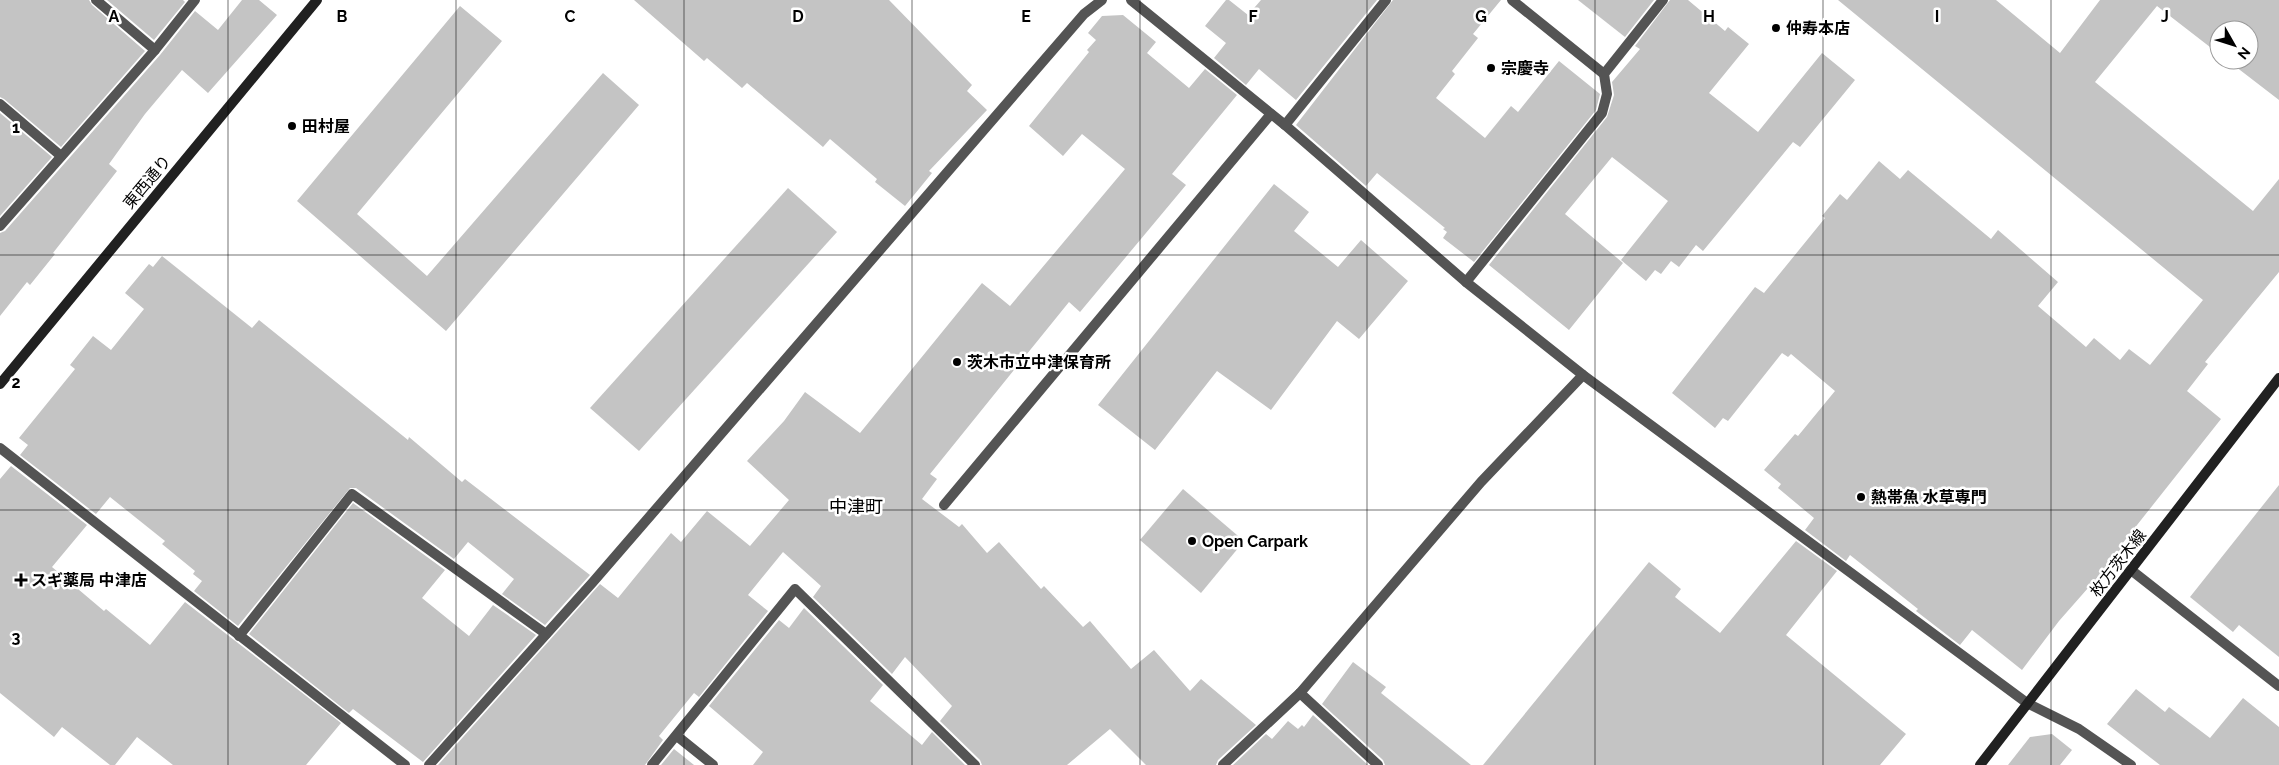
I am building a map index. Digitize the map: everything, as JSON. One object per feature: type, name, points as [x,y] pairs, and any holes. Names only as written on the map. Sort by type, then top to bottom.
[{"type":"street","points":[[96,0],[155,50]]},
{"type":"street","points":[[0,226],[155,50],[196,0]]},
{"type":"street","name":"東西通り","points":[[0,384],[317,0]]},
{"type":"street","points":[[429,765],[546,634],[1084,14],[1102,0]]},
{"type":"street","points":[[1130,0],[1285,125],[1466,282],[1583,375],[2027,703],[2079,729],[2131,765]]},
{"type":"street","points":[[1285,125],[1386,0]]},
{"type":"street","points":[[1466,282],[1602,113],[1608,94],[1604,74],[1512,0]]},
{"type":"street","points":[[1604,74],[1662,0]]},
{"type":"street","points":[[0,104],[61,156]]},
{"type":"street","points":[[944,505],[1271,114]]},
{"type":"street","points":[[1223,765],[1300,693],[1481,482],[1583,375]]},
{"type":"street","name":"枚方茨木線","points":[[1980,765],[2279,378]]},
{"type":"street","points":[[0,448],[405,765]]},
{"type":"street","points":[[239,636],[352,494],[546,634]]},
{"type":"street","points":[[2131,570],[2279,686]]},
{"type":"street","points":[[652,765],[795,589],[974,765]]},
{"type":"street","points":[[1300,693],[1378,765]]},
{"type":"street","points":[[677,736],[713,765]]},
{"type":"building","points":[[0,0],[89,0],[92,5],[145,51],[61,147],[0,97]]},
{"type":"building","points":[[107,0],[183,0],[185,2],[154,40]]},
{"type":"building","points":[[242,0],[259,0],[277,15],[208,93],[182,70],[145,114],[109,164],[117,171],[30,285],[27,282],[0,316],[0,233],[5,231],[160,55],[195,11],[218,30]]},
{"type":"building","points":[[634,0],[889,0],[972,85],[967,91],[987,110],[929,171],[932,173],[905,206],[875,182],[877,179],[830,139],[823,147],[747,83],[742,88],[707,58],[704,61]]},
{"type":"building","points":[[1226,0],[1229,0],[1248,15],[1261,0],[1377,0],[1296,100],[1259,69],[1246,85],[1214,58],[1226,43],[1205,26]]},
{"type":"building","points":[[1393,0],[1501,0],[1473,34],[1478,38],[1452,71],[1455,74],[1436,98],[1485,138],[1511,106],[1518,112],[1559,61],[1600,94],[1596,110],[1474,262],[1443,238],[1447,232],[1443,229],[1445,228],[1377,173],[1366,186],[1296,125]]},
{"type":"building","points":[[1578,0],[1654,0],[1625,37]]},
{"type":"building","points":[[1670,0],[1688,0],[1725,31],[1728,27],[1749,44],[1709,93],[1758,132],[1822,53],[1855,80],[1800,147],[1793,142],[1703,251],[1696,245],[1679,267],[1671,261],[1661,274],[1655,270],[1646,281],[1621,260],[1668,201],[1612,157],[1565,214],[1623,263],[1569,330],[1489,265],[1607,117],[1614,95],[1612,82],[1640,49],[1635,46]]},
{"type":"building","points":[[1838,0],[1996,0],[2060,53],[2100,0],[2279,0],[2279,100],[2240,70],[2259,70],[2259,20],[2209,20],[2209,46],[2157,6],[2095,82],[2253,211],[2279,179],[2279,272],[2205,362],[2208,364],[2187,391],[2221,419],[2122,544],[2125,546],[2059,621],[2022,670],[1972,630],[1960,645],[1916,611],[1918,609],[1850,555],[1846,561],[1805,530],[1814,518],[1778,488],[1781,484],[1764,470],[1795,434],[1798,436],[1835,391],[1791,354],[1788,357],[1782,353],[1728,421],[1723,418],[1715,428],[1672,393],[1755,287],[1764,293],[1825,218],[1822,216],[1840,194],[1847,200],[1879,161],[1900,179],[1908,170],[1991,239],[1998,230],[2058,282],[2038,306],[2086,347],[2094,338],[2120,360],[2129,349],[2150,365],[2203,300]]},
{"type":"building","points":[[460,6],[502,41],[357,214],[427,276],[603,73],[639,105],[446,331],[297,201]]},
{"type":"building","points":[[1123,15],[1156,42],[1147,53],[1189,88],[1205,69],[1237,95],[1172,174],[1186,185],[1080,312],[1069,302],[930,474],[937,479],[922,499],[959,527],[962,524],[987,553],[999,542],[1041,589],[1044,586],[1083,627],[1090,621],[1131,669],[1154,650],[1190,691],[1201,679],[1256,725],[1218,760],[1216,765],[1146,765],[1110,729],[1067,765],[982,765],[980,760],[940,721],[952,706],[905,657],[892,674],[813,597],[821,586],[783,552],[748,595],[768,611],[699,697],[694,693],[659,736],[663,740],[645,765],[438,765],[600,584],[618,598],[671,533],[681,542],[707,511],[750,546],[789,500],[747,461],[784,421],[805,392],[860,433],[982,283],[1010,306],[1125,169],[1082,134],[1063,156],[1029,126],[1089,52],[1087,50],[1096,40],[1088,33],[1102,16]]},
{"type":"building","points":[[0,113],[52,157],[0,216]]},
{"type":"building","points":[[1274,184],[1309,212],[1294,231],[1338,267],[1361,240],[1408,281],[1359,339],[1337,321],[1271,410],[1217,371],[1155,450],[1098,405]]},
{"type":"building","points":[[788,188],[837,232],[639,451],[590,408]]},
{"type":"building","points":[[162,256],[252,328],[259,320],[408,440],[409,437],[462,482],[465,479],[590,575],[545,625],[502,594],[514,579],[468,542],[454,559],[356,488],[350,488],[238,626],[194,591],[202,581],[193,574],[195,571],[162,544],[165,541],[110,497],[96,514],[20,455],[28,445],[19,438],[75,369],[70,365],[93,336],[111,350],[144,309],[125,293],[149,264],[153,267]]},
{"type":"building","points":[[11,466],[87,525],[52,567],[104,611],[106,609],[150,645],[185,602],[341,723],[306,765],[173,765],[137,737],[115,765],[110,765],[62,727],[54,737],[0,693],[0,479]]},
{"type":"building","points":[[2279,485],[2279,657],[2239,625],[2233,632],[2190,597]]},
{"type":"building","name":"Open Carpark","points":[[1183,489],[1244,541],[1201,593],[1140,540]]},
{"type":"building","points":[[353,503],[445,570],[422,598],[469,636],[493,605],[536,635],[423,762],[353,709],[349,713],[249,634]]},
{"type":"building","points":[[1796,541],[1837,571],[1786,635],[1906,734],[1880,765],[1483,765],[1649,562],[1681,589],[1675,597],[1720,633]]},
{"type":"building","points":[[804,608],[883,685],[870,701],[922,745],[932,732],[965,765],[753,765],[763,752],[709,706],[779,620],[789,628]]},
{"type":"building","points":[[1353,662],[1386,687],[1381,693],[1471,765],[1385,765],[1383,760],[1322,704]]},
{"type":"building","points":[[2136,689],[2165,712],[2169,707],[2210,738],[2243,698],[2279,727],[2279,765],[2160,765],[2107,724]]},
{"type":"building","points":[[1313,715],[1368,765],[1233,765],[1266,734],[1272,739],[1288,721],[1298,729],[1302,725],[1304,727]]},
{"type":"building","points":[[2052,734],[2072,750],[2060,765],[2008,765],[2030,737]]},
{"type":"building","points":[[674,749],[694,765],[661,765]]},
{"type":"place","name":"仲寿本店","points":[[1776,28]]},
{"type":"place","name":"宗慶寺","points":[[1491,68]]},
{"type":"place","name":"田村屋","points":[[292,126]]},
{"type":"place","name":"茨木市立中津保育所","points":[[957,362]]},
{"type":"place","name":"熱帯魚 水草専門","points":[[1861,497]]},
{"type":"place","name":"Open Carpark","points":[[1192,541]]},
{"type":"place","name":"スギ薬局 中津店","points":[[21,580]]},
{"type":"district","name":"中津町","points":[[856,506]]}]
